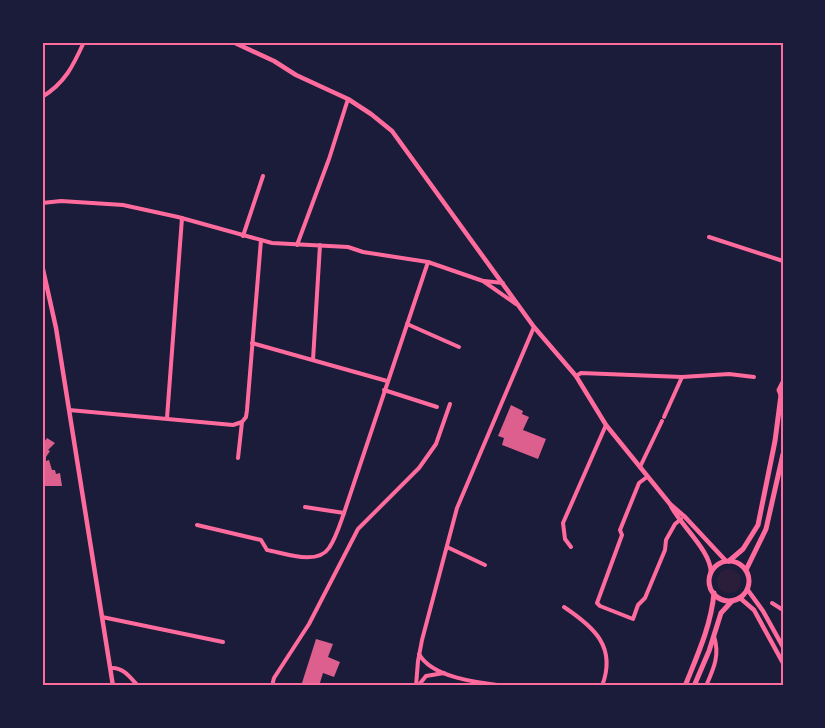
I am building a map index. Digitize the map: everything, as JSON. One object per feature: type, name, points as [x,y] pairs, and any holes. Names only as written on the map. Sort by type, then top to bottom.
[{"type":"main road","points":[[684,686],[704,638],[712,608],[714,593],[710,583],[711,572],[743,549],[758,525],[775,441],[782,396],[780,387],[783,382]]},
{"type":"main road","points":[[746,570],[766,530],[783,454]]},
{"type":"main road","points":[[694,686],[721,613],[747,589],[749,579],[746,570],[738,563],[727,561]]},
{"type":"main road","points":[[714,593],[723,600],[737,599]]},
{"type":"street","points":[[42,97],[57,88],[71,69],[84,42]]},
{"type":"street","points":[[234,42],[348,99],[392,131],[534,327],[576,376],[606,425],[670,504],[727,561]]},
{"type":"street","points":[[297,245],[329,159],[348,99]]},
{"type":"street","points":[[243,236],[263,176]]},
{"type":"street","points":[[42,202],[61,201],[123,206],[182,218],[261,240],[297,245],[320,244],[348,247],[363,252],[428,262],[483,281],[503,283]]},
{"type":"street","points":[[167,418],[182,218]]},
{"type":"street","points":[[709,237],[783,261]]},
{"type":"street","points":[[238,458],[243,422],[246,417],[261,240]]},
{"type":"street","points":[[313,360],[320,244]]},
{"type":"street","points":[[197,525],[261,540],[267,550],[293,555],[319,556],[331,546],[428,262]]},
{"type":"street","points":[[42,265],[56,328],[114,686]]},
{"type":"street","points":[[483,281],[519,306]]},
{"type":"street","points":[[407,324],[459,347]]},
{"type":"street","points":[[417,686],[419,654],[456,508],[534,327]]},
{"type":"street","points":[[252,343],[387,381]]},
{"type":"street","points":[[576,376],[582,373],[682,377],[729,374],[754,377]]},
{"type":"street","points":[[640,468],[682,377]]},
{"type":"street","points":[[384,390],[437,407]]},
{"type":"street","points":[[272,686],[274,678],[309,624],[358,529],[419,468],[436,444],[450,404]]},
{"type":"street","points":[[69,410],[233,425],[243,422]]},
{"type":"street","points":[[571,547],[565,539],[563,523],[606,425]]},
{"type":"street","points":[[647,477],[639,483],[620,530],[622,535],[597,603],[600,606],[633,619],[638,605],[645,598],[665,550],[666,540],[675,524],[685,517]]},
{"type":"street","points":[[670,504],[679,521],[711,563],[711,572]]},
{"type":"street","points":[[305,507],[344,513]]},
{"type":"street","points":[[447,547],[485,565]]},
{"type":"street","points":[[747,589],[763,611],[783,647]]},
{"type":"street","points":[[737,599],[754,610],[783,663]]},
{"type":"street","points":[[772,603],[783,610]]},
{"type":"street","points":[[564,607],[586,622],[597,633],[608,662],[607,674],[602,686]]},
{"type":"street","points":[[102,617],[224,642]]},
{"type":"street","points":[[706,686],[716,666],[718,654],[714,636]]},
{"type":"street","points":[[419,654],[428,665],[445,673],[474,682],[505,686]]},
{"type":"street","points":[[111,668],[123,670],[138,686]]},
{"type":"street","points":[[417,686],[426,676],[445,673]]},
{"type":"shaded area","points":[[729,569],[737,573],[741,581],[737,589],[729,593],[721,589],[717,581],[721,573]]},
{"type":"building","points":[[511,405],[529,417],[523,430],[546,439],[538,459],[502,445],[504,438],[498,436]]},
{"type":"building","points":[[47,438],[55,443],[48,450],[50,451],[46,461],[49,460],[56,474],[60,473],[62,486],[44,486],[42,441],[44,442]]},
{"type":"building","points":[[316,639],[333,644],[328,657],[340,662],[334,677],[323,673],[319,686],[301,686]]}]
